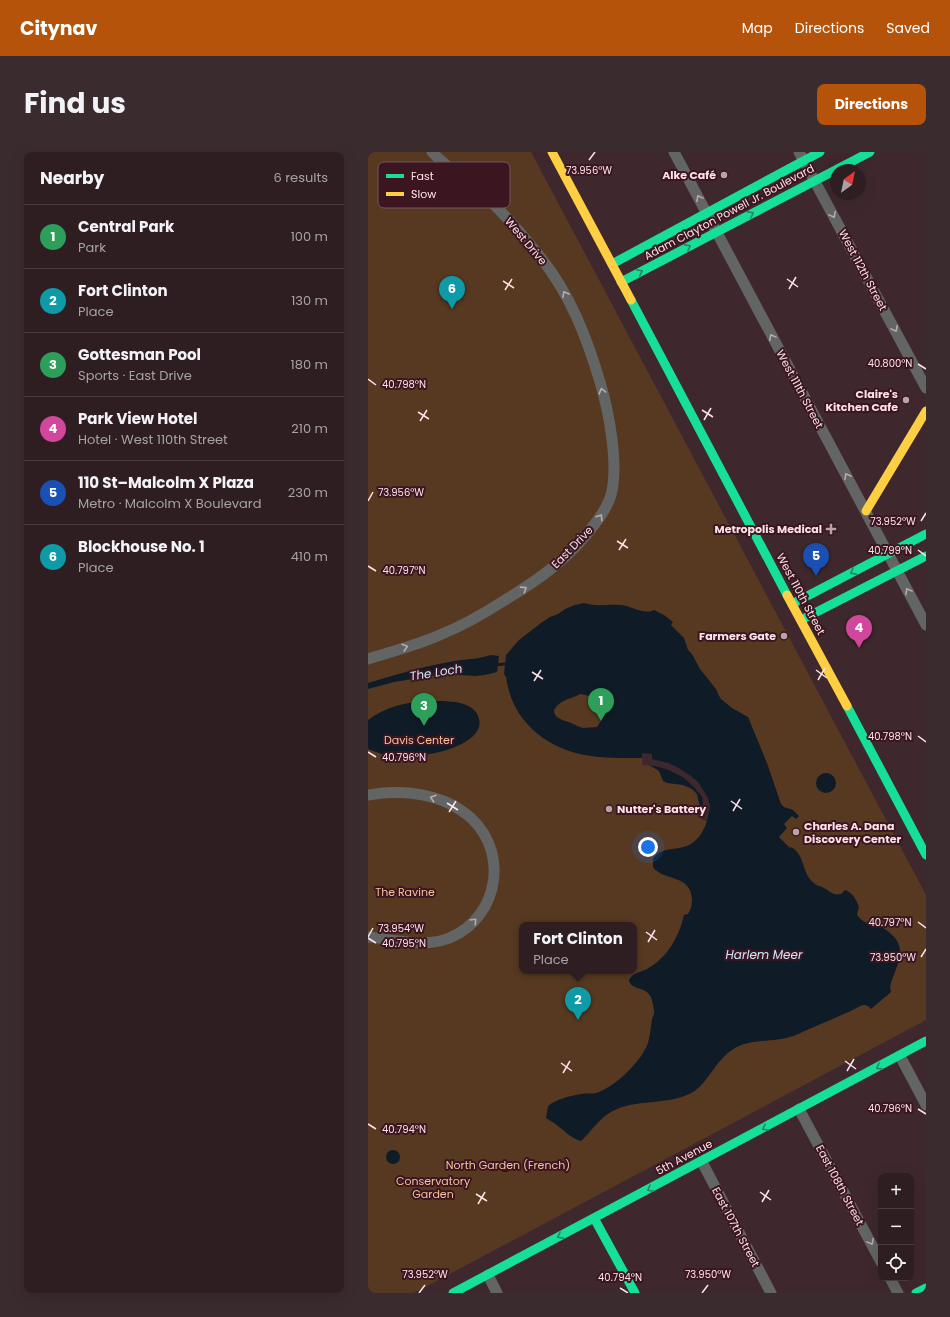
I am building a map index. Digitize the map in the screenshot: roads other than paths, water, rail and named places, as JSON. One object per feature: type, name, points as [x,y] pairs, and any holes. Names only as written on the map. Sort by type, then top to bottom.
[{"type":"main road","name":"West 110th Street","points":[[552,152],[926,855]]},
{"type":"main road","name":"Adam Clayton Powell Jr. Boulevard","points":[[612,264],[707,213],[802,156],[820,152]]},
{"type":"main road","name":"Adam Clayton Powell Jr. Boulevard","points":[[621,282],[870,152]]},
{"type":"main road","points":[[866,511],[926,411]]},
{"type":"main road","points":[[792,604],[926,534]]},
{"type":"main road","points":[[801,620],[926,556]]},
{"type":"main road","name":"5th Avenue","points":[[453,1293],[702,1162],[926,1041]]},
{"type":"main road","points":[[594,1218],[635,1293]]},
{"type":"main road","points":[[916,1293],[926,1288]]},
{"type":"street","name":"West Drive","points":[[432,152],[444,162]]},
{"type":"street","name":"West 111th Street","points":[[674,152],[926,625]]},
{"type":"street","name":"West 112th Street","points":[[802,156],[926,388]]},
{"type":"street","name":"West Drive","points":[[496,208],[525,238],[546,264],[563,290],[582,330]]},
{"type":"street","name":"East Drive","points":[[368,658],[440,635],[472,619],[522,590],[566,557],[584,538],[603,513],[613,487],[613,450],[604,396],[594,362],[582,330]]},
{"type":"street","points":[[368,795],[385,793],[417,794],[446,803],[459,809],[477,825],[487,840],[492,856],[494,873],[491,896],[484,909],[471,924],[453,936],[426,943],[368,937]]},
{"type":"street","points":[[900,1056],[926,1105]]},
{"type":"street","name":"East 108th Street","points":[[800,1109],[878,1256]]},
{"type":"street","name":"East 107th Street","points":[[702,1162],[771,1293]]},
{"type":"street","points":[[488,1275],[497,1293]]},
{"type":"street","points":[[892,1281],[898,1293]]},
{"type":"water","name":"Harlem Meer","points":[[584,603],[598,605],[621,605],[642,611],[654,610],[673,622],[671,625],[684,638],[688,650],[692,654],[700,669],[716,689],[721,699],[732,708],[748,717],[767,763],[781,804],[784,807],[793,810],[799,816],[796,819],[792,816],[784,824],[787,828],[779,837],[790,848],[791,847],[796,850],[807,875],[816,885],[823,887],[834,894],[841,894],[845,890],[850,893],[859,907],[857,915],[859,918],[869,924],[882,927],[890,933],[897,940],[900,953],[890,987],[891,992],[871,1009],[866,1005],[863,1005],[787,1038],[747,1043],[739,1046],[726,1054],[703,1083],[693,1092],[675,1099],[636,1104],[617,1109],[606,1115],[581,1141],[570,1136],[546,1118],[548,1106],[563,1098],[581,1094],[596,1093],[603,1090],[619,1080],[640,1058],[645,1050],[648,1043],[654,1013],[653,1003],[646,991],[632,985],[629,980],[634,974],[647,969],[661,959],[666,953],[679,931],[684,915],[688,914],[689,912],[692,901],[687,885],[657,871],[653,867],[653,859],[658,853],[665,850],[687,846],[701,834],[707,821],[701,819],[701,810],[697,794],[692,789],[683,785],[663,781],[659,771],[649,765],[642,765],[642,758],[597,757],[569,751],[556,746],[543,738],[521,717],[511,698],[504,674],[506,655],[519,640],[541,623],[565,609]],"holes":[[[580,694],[601,700],[604,703],[605,708],[605,713],[597,727],[583,728],[560,719],[554,713],[554,710],[560,703]]]},
{"type":"water","points":[[491,655],[499,656],[497,672],[475,676],[443,674],[394,682],[368,689],[368,683],[400,673],[444,663]]},
{"type":"water","points":[[428,701],[458,702],[471,708],[476,712],[479,719],[479,727],[477,731],[472,737],[455,747],[445,751],[422,755],[392,756],[368,749],[368,720],[381,712],[396,706]]},
{"type":"water","points":[[826,773],[833,776],[836,783],[833,790],[826,793],[819,790],[816,783],[819,776]]},
{"type":"water","points":[[393,1150],[398,1152],[400,1157],[398,1162],[393,1164],[388,1162],[386,1157],[388,1152]]},
{"type":"water","points":[[510,1161],[515,1162],[516,1166],[507,1172],[503,1172],[500,1169],[501,1167]]},
{"type":"waterway","name":"The Loch","points":[[494,665],[504,664]]},
{"type":"place","name":"Alke Café","points":[[724,175]]},
{"type":"place","name":"Blockhouse No. 1","points":[[452,309]]},
{"type":"place","name":"Claire's Kitchen Cafe","points":[[906,400]]},
{"type":"place","name":"Metropolis Medical","points":[[831,529]]},
{"type":"place","name":"110 St–Malcolm X Plaza","points":[[816,576]]},
{"type":"place","name":"Farmers Gate","points":[[784,636]]},
{"type":"place","name":"Park View Hotel","points":[[859,648]]},
{"type":"place","name":"Central Park","points":[[601,721]]},
{"type":"place","name":"Gottesman Pool","points":[[424,726]]},
{"type":"place","name":"Nutter's Battery","points":[[609,809]]},
{"type":"place","name":"Charles A. Dana Discovery Center","points":[[796,832]]},
{"type":"place","name":"Fort Clinton","points":[[578,1020]]},
{"type":"park label","name":"Davis Center","points":[[419,740]]},
{"type":"park label","name":"The Ravine","points":[[405,892]]},
{"type":"park label","name":"North Garden (French)","points":[[508,1165]]},
{"type":"park label","name":"Conservatory Garden","points":[[433,1187]]}]
